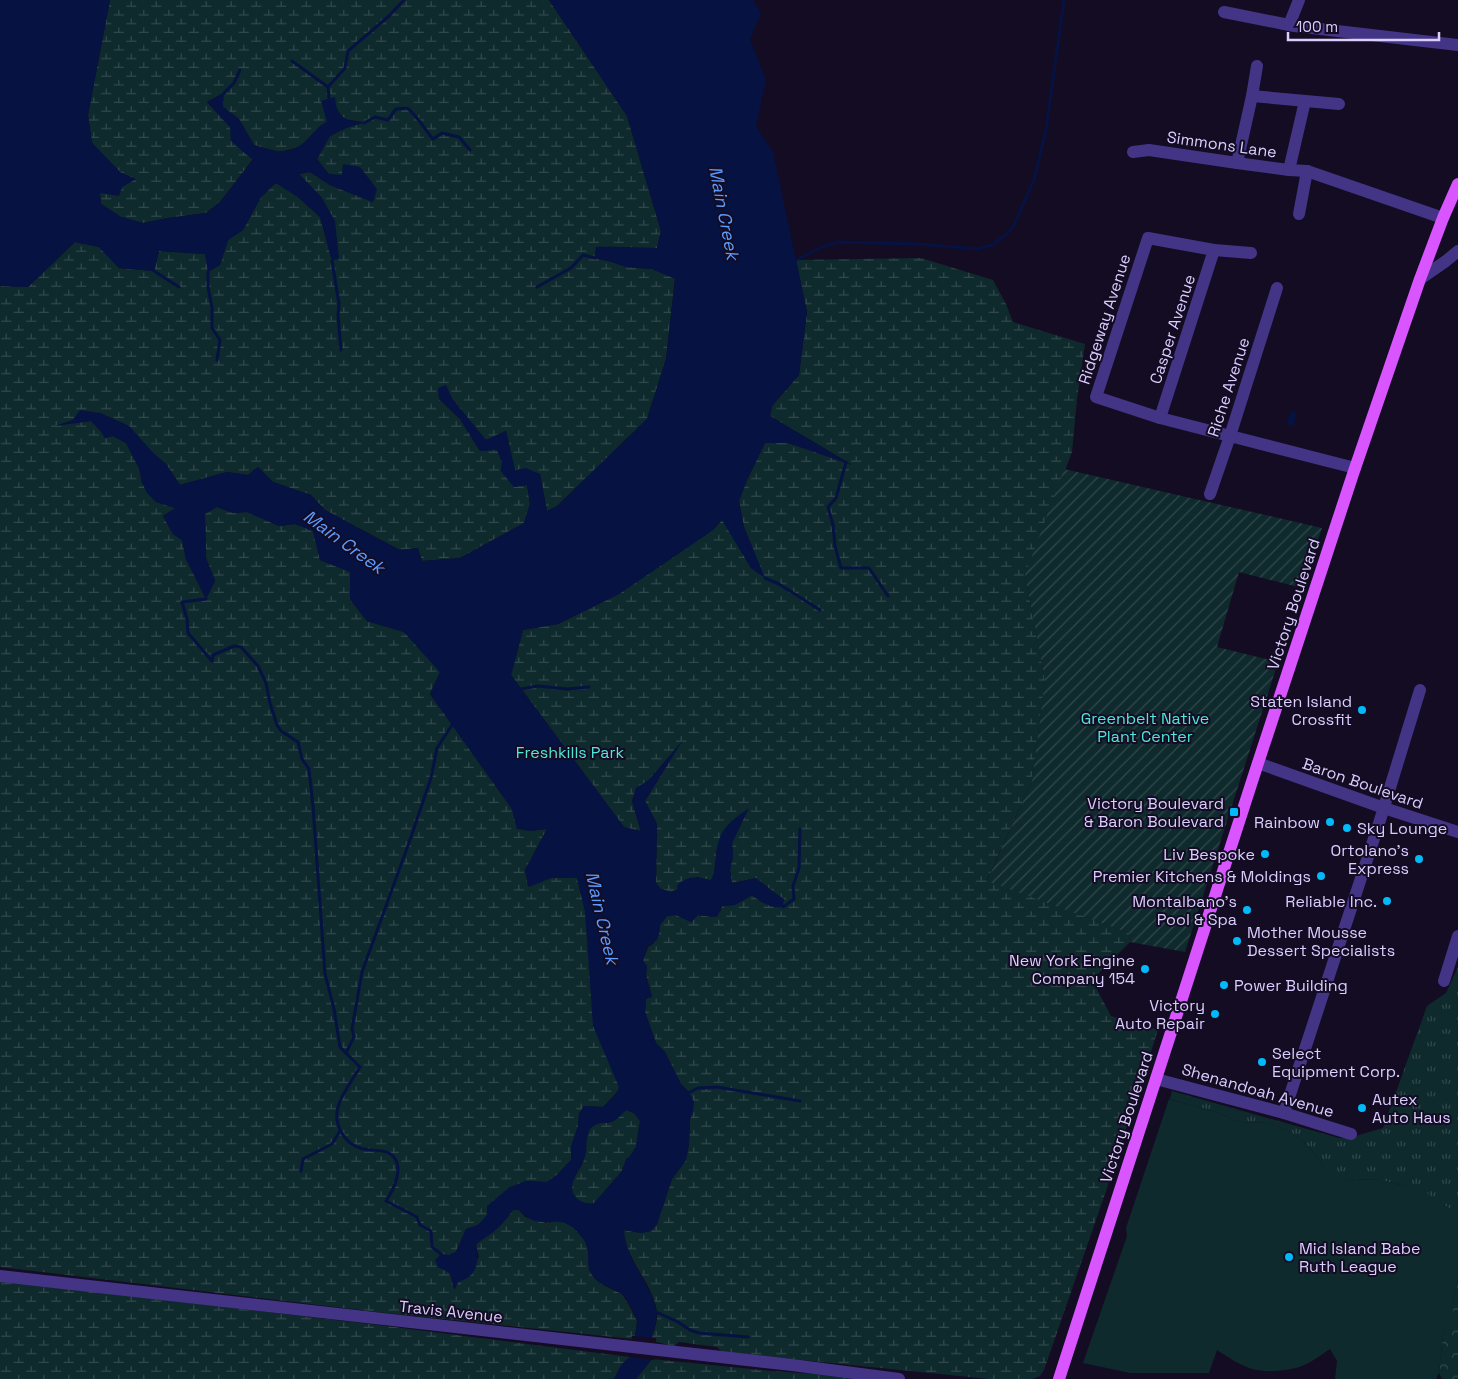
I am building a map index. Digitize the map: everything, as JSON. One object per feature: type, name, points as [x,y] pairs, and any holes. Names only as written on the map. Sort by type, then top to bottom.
[{"type":"main road","name":"Victory Boulevard","points":[[1059,1379],[1355,468],[1420,279],[1458,184]]},
{"type":"street","points":[[1289,25],[1299,0]]},
{"type":"street","points":[[1224,12],[1289,25],[1458,45]]},
{"type":"street","points":[[1237,163],[1257,66]]},
{"type":"street","points":[[1252,96],[1339,104]]},
{"type":"street","points":[[1289,170],[1305,101]]},
{"type":"street","name":"Simmons Lane","points":[[1132,152],[1149,150],[1307,171],[1443,218]]},
{"type":"street","points":[[1299,214],[1307,171]]},
{"type":"street","name":"Ridgeway Avenue","points":[[1251,253],[1214,250],[1148,238],[1096,397],[1160,418],[1355,468]]},
{"type":"street","name":"Casper Avenue","points":[[1160,418],[1214,250]]},
{"type":"street","points":[[1420,279],[1458,251]]},
{"type":"street","name":"Riche Avenue","points":[[1210,494],[1277,288]]},
{"type":"street","points":[[1284,1113],[1384,808],[1420,690]]},
{"type":"street","name":"Baron Boulevard","points":[[1258,763],[1458,832]]},
{"type":"street","points":[[1444,981],[1458,936]]},
{"type":"street","name":"Shenandoah Avenue","points":[[1156,1079],[1284,1113],[1351,1134]]},
{"type":"street","name":"Travis Avenue","points":[[0,1276],[899,1379]]},
{"type":"green space","points":[[110,0],[549,0],[627,116],[661,231],[657,248],[596,247],[595,258],[626,267],[652,269],[675,278],[666,359],[647,419],[557,506],[547,511],[540,474],[515,471],[506,431],[486,440],[453,400],[439,399],[460,419],[480,451],[497,449],[502,462],[501,471],[514,487],[527,485],[530,504],[524,523],[460,558],[422,561],[418,548],[400,550],[325,510],[311,495],[273,482],[258,467],[248,475],[227,472],[180,485],[166,464],[153,453],[129,426],[100,413],[58,425],[91,421],[105,438],[113,436],[126,443],[139,468],[142,483],[156,502],[176,508],[163,516],[173,534],[182,540],[186,559],[206,599],[215,581],[206,558],[205,514],[217,507],[233,513],[247,512],[279,526],[295,524],[313,531],[320,560],[351,572],[350,599],[367,621],[404,632],[440,672],[430,694],[512,809],[517,828],[530,831],[547,829],[525,870],[528,886],[551,878],[577,878],[619,1087],[618,1091],[603,1107],[584,1106],[579,1114],[578,1126],[571,1147],[571,1160],[557,1175],[547,1182],[526,1181],[478,1225],[466,1229],[456,1252],[449,1255],[438,1267],[450,1273],[455,1289],[458,1282],[479,1257],[476,1245],[499,1227],[513,1210],[519,1210],[525,1217],[546,1223],[564,1222],[574,1228],[585,1241],[588,1250],[589,1270],[603,1285],[622,1294],[629,1305],[637,1321],[635,1336],[632,1336],[632,1339],[377,1312],[0,1267],[0,286],[28,287],[75,242],[99,247],[119,268],[154,271],[159,251],[205,254],[208,271],[220,265],[228,240],[243,230],[261,197],[276,183],[298,197],[320,217],[332,261],[322,198],[299,174],[310,172],[330,185],[373,202],[344,164],[342,176],[328,174],[317,159],[330,136],[363,122],[344,119],[336,108],[327,122],[320,126],[300,147],[279,152],[254,145],[239,119],[223,107],[223,93],[207,102],[230,127],[242,151],[253,159],[220,202],[206,213],[143,223],[121,217],[101,204],[100,193],[120,172],[92,143],[88,115]]},
{"type":"green space","name":"Freshkills Park","points":[[921,258],[993,280],[1013,322],[1085,344],[1072,452],[1025,575],[1045,680],[1032,781],[987,880],[1129,933],[1130,942],[1092,980],[1111,1016],[1158,1030],[1105,1194],[1044,1370],[1040,1376],[1032,1379],[989,1379],[722,1352],[717,1347],[679,1342],[674,1346],[656,1342],[656,1338],[651,1338],[656,1324],[657,1311],[650,1290],[629,1252],[623,1230],[641,1233],[651,1231],[657,1224],[672,1179],[686,1160],[690,1119],[693,1112],[689,1092],[681,1084],[665,1052],[656,1043],[645,1012],[646,999],[652,996],[646,975],[647,966],[643,961],[648,947],[653,944],[659,934],[660,925],[667,916],[676,915],[691,922],[698,915],[712,917],[720,912],[722,906],[735,905],[752,895],[763,903],[784,900],[756,878],[732,883],[730,870],[733,856],[732,843],[748,809],[717,847],[714,874],[711,881],[698,877],[678,884],[677,890],[671,892],[661,889],[656,883],[657,824],[645,801],[679,745],[649,780],[636,789],[632,801],[641,832],[624,827],[511,675],[523,630],[558,624],[619,594],[713,530],[723,519],[751,568],[764,577],[744,527],[739,501],[765,443],[788,443],[849,463],[770,416],[772,406],[799,375],[807,312],[796,260]]},
{"type":"green space","name":"Greenbelt Native Plant Center","points":[[1064,469],[1322,528],[1302,588],[1239,572],[1217,647],[1278,662],[1185,952],[1130,942],[1129,933],[987,881],[1032,781],[1045,680],[1025,575]]},
{"type":"green space","points":[[1458,967],[1458,1214],[1405,1186],[1381,1180],[1353,1179],[1334,1182],[1314,1153],[1298,1137],[1288,1131],[1266,1123],[1235,1121],[1229,1117],[1170,1099],[1172,1091],[1339,1138],[1349,1138],[1383,1128],[1427,1006],[1446,993]]},
{"type":"green space","name":"Mid Island Babe Ruth League","points":[[1169,1099],[1229,1117],[1235,1121],[1266,1123],[1278,1126],[1289,1131],[1306,1144],[1334,1181],[1353,1179],[1381,1180],[1405,1186],[1425,1192],[1458,1214],[1458,1279],[1453,1302],[1453,1313],[1443,1335],[1439,1373],[1436,1379],[1335,1379],[1337,1361],[1330,1349],[1302,1366],[1277,1371],[1252,1369],[1217,1350],[1209,1373],[1130,1373],[1083,1363],[1127,1236],[1126,1228]]},
{"type":"green space","points":[[626,1110],[634,1113],[640,1121],[636,1147],[622,1171],[594,1204],[580,1201],[574,1195],[572,1185],[584,1159],[588,1132],[596,1124],[612,1122]]},
{"type":"green space","points":[[1458,1279],[1458,1379],[1442,1379],[1439,1373],[1443,1335],[1452,1313]]},
{"type":"green space","points":[[0,1281],[386,1326],[630,1357],[622,1364],[614,1379],[0,1379]]},
{"type":"green space","points":[[652,1359],[816,1374],[852,1379],[636,1379]]},
{"type":"water","points":[[0,0],[110,0],[88,115],[92,143],[120,172],[136,179],[122,187],[119,196],[100,193],[101,204],[121,217],[143,223],[206,213],[220,202],[253,160],[231,141],[230,127],[207,102],[224,93],[223,107],[239,119],[254,145],[270,150],[283,151],[296,148],[327,122],[321,101],[335,97],[338,110],[343,117],[364,123],[346,128],[330,136],[317,159],[329,174],[342,175],[343,164],[360,167],[377,189],[373,202],[330,185],[310,172],[299,174],[322,198],[335,221],[339,258],[332,261],[320,217],[298,197],[276,183],[261,197],[243,230],[228,240],[220,265],[208,272],[205,254],[159,251],[154,271],[119,268],[99,247],[75,242],[28,287],[0,286]]},
{"type":"water","name":"Main Creek","points":[[549,0],[753,0],[761,13],[750,39],[766,80],[756,126],[773,152],[807,312],[799,375],[772,406],[770,416],[852,465],[788,443],[765,443],[739,501],[744,527],[765,578],[751,568],[722,520],[713,530],[619,594],[558,624],[523,630],[511,675],[624,827],[641,831],[632,801],[636,788],[649,780],[683,740],[645,801],[657,824],[656,883],[661,889],[671,892],[677,890],[678,884],[690,878],[711,880],[722,833],[735,818],[749,808],[732,843],[733,856],[730,870],[732,883],[756,878],[784,899],[783,907],[774,907],[763,903],[752,895],[735,905],[722,906],[717,917],[698,915],[691,922],[676,915],[667,916],[660,925],[657,940],[647,947],[643,961],[647,966],[646,975],[652,997],[646,999],[645,1012],[656,1043],[665,1052],[681,1084],[689,1092],[694,1102],[690,1119],[686,1160],[672,1179],[657,1224],[651,1231],[641,1233],[624,1230],[629,1251],[653,1299],[657,1317],[652,1336],[652,1359],[636,1379],[614,1379],[622,1364],[630,1357],[632,1336],[635,1336],[637,1321],[629,1302],[622,1294],[597,1281],[591,1273],[586,1244],[580,1234],[571,1226],[558,1222],[539,1222],[526,1217],[519,1210],[513,1210],[499,1227],[476,1245],[477,1263],[473,1273],[458,1282],[454,1290],[450,1273],[438,1267],[435,1260],[441,1254],[449,1255],[456,1252],[466,1229],[478,1225],[487,1215],[487,1206],[510,1187],[526,1181],[547,1182],[557,1175],[571,1160],[571,1147],[578,1126],[579,1114],[584,1106],[603,1107],[618,1090],[619,1087],[593,1026],[585,911],[577,878],[551,878],[529,887],[525,870],[547,829],[530,831],[517,829],[512,809],[430,694],[440,672],[404,632],[367,621],[350,599],[350,572],[320,560],[313,531],[295,524],[279,526],[247,512],[233,513],[217,507],[205,513],[206,558],[215,581],[206,599],[186,559],[182,540],[173,534],[163,516],[175,508],[156,502],[147,493],[142,483],[139,468],[126,443],[113,436],[105,438],[91,421],[55,426],[73,420],[80,410],[100,413],[129,426],[153,453],[166,464],[180,485],[227,472],[248,475],[258,467],[273,482],[311,495],[325,510],[399,550],[418,548],[422,561],[460,558],[524,523],[530,504],[527,485],[514,487],[501,471],[502,462],[497,450],[480,451],[460,419],[439,399],[438,388],[446,385],[453,400],[486,440],[506,431],[515,470],[526,468],[540,474],[547,511],[557,506],[647,419],[666,359],[675,279],[652,269],[626,267],[595,258],[596,247],[657,248],[661,231],[627,116]],"holes":[[[626,1110],[634,1113],[640,1121],[636,1147],[626,1159],[622,1171],[594,1203],[580,1201],[574,1195],[572,1185],[585,1156],[590,1129],[599,1123],[612,1122]]]},
{"type":"water","points":[[1291,411],[1297,414],[1294,424],[1290,426],[1287,421]]},
{"type":"pier","points":[[632,1336],[654,1338],[654,1360],[630,1357]]},
{"type":"waterway","points":[[328,87],[345,68],[348,51],[389,16],[404,0]]},
{"type":"waterway","points":[[796,260],[822,247],[839,242],[918,244],[977,249],[992,245],[1004,236],[1013,227],[1034,180],[1046,130],[1064,0]]},
{"type":"waterway","points":[[292,61],[328,87],[329,98]]},
{"type":"waterway","points":[[224,93],[234,83],[240,70]]},
{"type":"waterway","points":[[364,123],[375,117],[388,120],[396,109],[407,108],[433,139],[442,133],[459,137],[470,150]]},
{"type":"waterway","points":[[537,287],[571,268],[583,255],[595,258]]},
{"type":"waterway","points":[[332,261],[339,304],[341,350]]},
{"type":"waterway","points":[[154,271],[179,287]]},
{"type":"waterway","points":[[208,272],[212,328],[220,340],[217,360]]},
{"type":"waterway","points":[[846,462],[836,498],[828,507],[841,568],[869,568],[888,596]]},
{"type":"waterway","points":[[765,578],[779,584],[820,610]]},
{"type":"waterway","points":[[206,599],[182,602],[187,619],[188,633],[212,661],[213,655],[234,646],[241,647],[258,666],[266,683],[277,725],[281,731],[298,742],[302,759],[309,769],[325,974],[334,1009],[340,1047],[360,1067],[341,1100],[337,1111],[338,1125],[345,1137],[356,1146],[366,1150],[386,1152],[394,1157],[398,1169],[397,1176],[393,1189],[386,1201],[417,1217],[420,1225],[431,1231],[432,1247],[441,1254]]},
{"type":"waterway","points":[[521,689],[538,686],[567,689],[589,687]]},
{"type":"waterway","points":[[346,1053],[354,1037],[352,1029],[362,972],[431,778],[437,748],[452,725]]},
{"type":"waterway","points":[[783,907],[794,899],[793,886],[799,868],[800,829]]},
{"type":"waterway","points":[[686,1094],[698,1088],[717,1087],[800,1101]]},
{"type":"waterway","points":[[301,1171],[303,1159],[332,1144],[340,1131]]},
{"type":"waterway","points":[[654,1311],[699,1333],[748,1337]]},
{"type":"place","name":"Staten Island Crossfit","points":[[1362,710]]},
{"type":"place","name":"Victory Boulevard & Baron Boulevard","points":[[1234,812]]},
{"type":"place","name":"Rainbow","points":[[1330,822]]},
{"type":"place","name":"Sky Lounge","points":[[1347,828]]},
{"type":"place","name":"Liv Bespoke","points":[[1265,854]]},
{"type":"place","name":"Ortolano's Express","points":[[1419,859]]},
{"type":"place","name":"Premier Kitchens & Moldings","points":[[1321,876]]},
{"type":"place","name":"Reliable Inc.","points":[[1387,901]]},
{"type":"place","name":"Montalbano's Pool & Spa","points":[[1247,910]]},
{"type":"place","name":"Mother Mousse Dessert Specialists","points":[[1237,941]]},
{"type":"place","name":"New York Engine Company 154","points":[[1145,969]]},
{"type":"place","name":"Power Building","points":[[1224,985]]},
{"type":"place","name":"Victory Auto Repair","points":[[1215,1014]]},
{"type":"place","name":"Select Equipment Corp.","points":[[1262,1062]]},
{"type":"place","name":"Autex Auto Haus","points":[[1362,1108]]},
{"type":"place","name":"Mid Island Babe Ruth League","points":[[1289,1257]]}]
